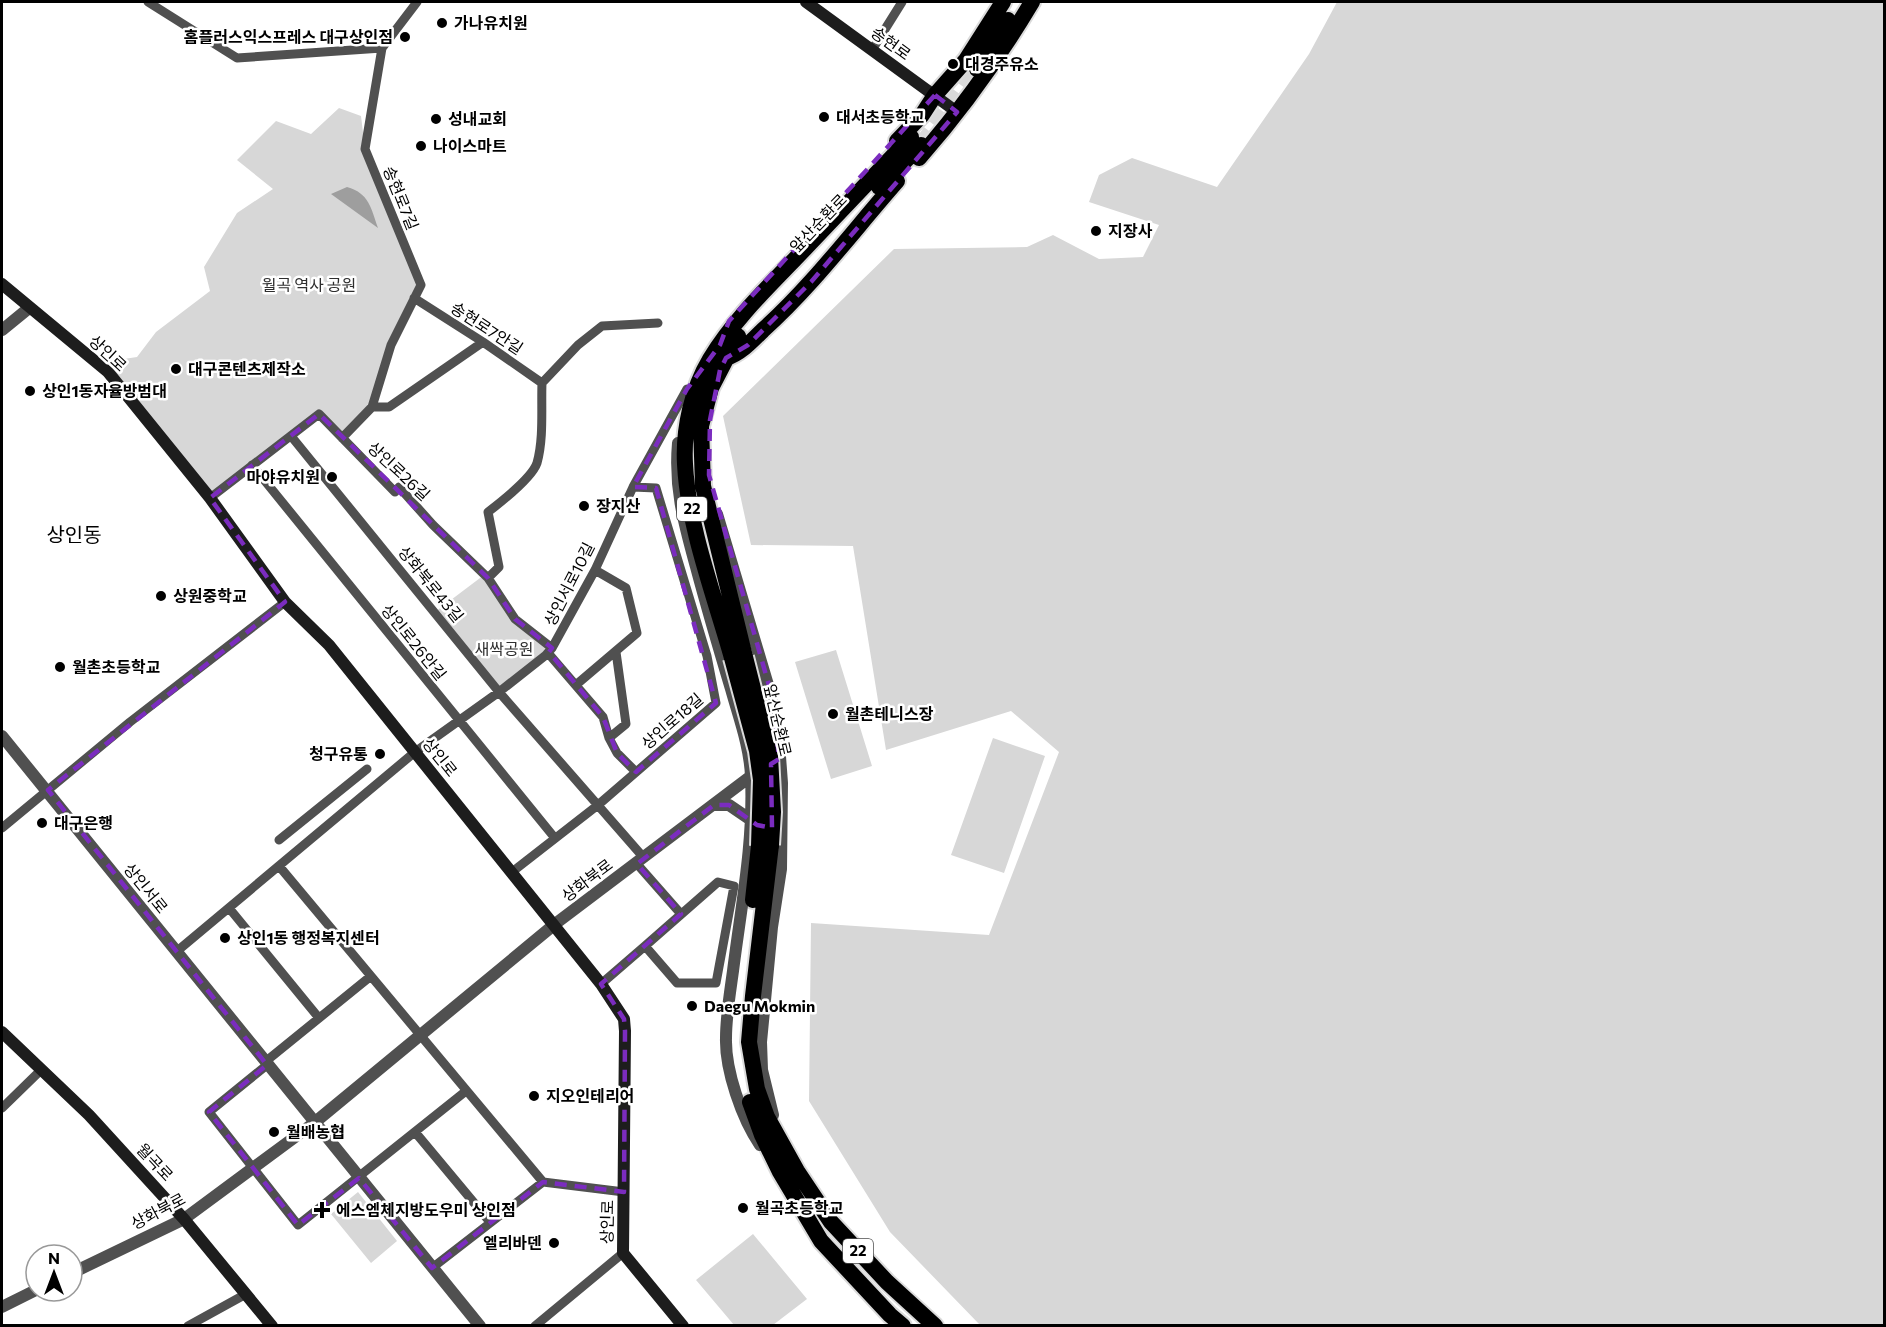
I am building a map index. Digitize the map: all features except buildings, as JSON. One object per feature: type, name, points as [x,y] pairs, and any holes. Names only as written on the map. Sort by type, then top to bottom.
[{"type":"highway","points":[[1003,2],[966,60],[935,95],[922,115],[729,321],[722,334],[719,358],[734,356],[748,345],[811,282],[957,112],[1000,54],[1032,2]]},
{"type":"highway","points":[[1010,2],[973,68],[1020,2]]},
{"type":"highway","name":"앞산순환로","points":[[903,1326],[821,1241],[787,1168],[757,1089],[749,1042],[773,812],[770,756],[738,657],[703,486],[701,426],[719,358],[749,320],[916,141]]},
{"type":"highway","name":"앞산순환로","points":[[787,1168],[831,1222],[887,1282],[936,1326]]},
{"type":"main road","name":"송현로","points":[[806,2],[957,112]]},
{"type":"main road","name":"상인로","points":[[2,284],[28,308],[108,372],[210,498],[285,602],[328,645],[555,924],[601,984],[624,1019],[623,1253],[683,1326]]},
{"type":"main road","name":"월곡로","points":[[2,1032],[89,1115],[184,1219],[272,1326]]},
{"type":"street","points":[[148,2],[237,58],[382,48]]},
{"type":"street","name":"송현로7길","points":[[342,438],[372,407],[391,345],[421,285],[365,149],[382,48],[417,2]]},
{"type":"street","points":[[872,50],[902,2]]},
{"type":"street","name":"송현로7안길","points":[[414,298],[542,383]]},
{"type":"street","points":[[2,330],[28,308]]},
{"type":"street","points":[[488,578],[499,567],[488,512],[513,492],[537,465],[541,436],[542,383],[578,345],[602,326],[658,322]]},
{"type":"street","points":[[372,407],[389,407],[483,342]]},
{"type":"street","points":[[719,358],[687,389],[676,462],[678,498],[710,621],[747,744],[751,776],[751,825],[725,1040],[733,1083],[745,1120],[787,1168]]},
{"type":"street","points":[[719,358],[717,393],[710,420],[707,446],[709,475],[712,497],[774,703],[782,783],[770,843]]},
{"type":"street","name":"상인서로10길","points":[[176,952],[415,752],[499,692],[550,651],[595,570],[633,487],[687,389]]},
{"type":"street","name":"상인로26길","points":[[210,498],[319,414],[395,492],[399,487],[432,525],[488,578],[515,619],[550,651],[603,717],[609,738],[617,753],[636,772]]},
{"type":"street","name":"상화북로43길","points":[[291,436],[499,692],[598,805],[681,914]]},
{"type":"street","name":"상인로26안길","points":[[252,465],[554,837]]},
{"type":"street","name":"상인로18길","points":[[512,872],[598,805],[716,703],[712,675],[657,488],[633,487]]},
{"type":"street","points":[[577,684],[637,633],[626,588],[595,570]]},
{"type":"street","points":[[2,828],[130,722],[285,602]]},
{"type":"street","points":[[609,738],[626,724],[615,652]]},
{"type":"street","name":"상인서로","points":[[2,736],[480,1326]]},
{"type":"street","name":"상화북로","points":[[84,1267],[184,1219],[314,1123],[555,924],[751,776],[779,759]]},
{"type":"street","points":[[279,840],[367,769]]},
{"type":"street","points":[[714,805],[729,805],[751,825],[767,826],[777,831],[770,843]]},
{"type":"street","points":[[279,866],[543,1182],[624,1192]]},
{"type":"street","points":[[601,984],[718,882],[734,886],[716,983],[677,983],[645,946]]},
{"type":"street","points":[[230,908],[319,1018]]},
{"type":"street","points":[[371,976],[209,1112],[298,1225],[466,1091]]},
{"type":"street","points":[[2,1108],[41,1070]]},
{"type":"street","points":[[415,1132],[490,1222]]},
{"type":"street","points":[[432,1268],[543,1182]]},
{"type":"street","points":[[535,1326],[623,1253]]},
{"type":"street","points":[[188,1326],[246,1294]]},
{"type":"street","points":[[2,1307],[24,1296]]},
{"type":"highlighted area","points":[[935,95],[957,112],[811,282],[748,345],[726,358],[720,370],[710,420],[709,475],[774,703],[779,759],[771,764],[772,828],[757,825],[729,805],[714,805],[637,864],[681,914],[601,984],[624,1019],[624,1192],[543,1182],[432,1268],[359,1178],[298,1225],[209,1112],[267,1065],[48,790],[285,602],[210,498],[319,414],[488,578],[515,619],[552,648],[549,652],[603,717],[617,753],[636,772],[716,703],[656,488],[633,487],[687,389],[720,345],[729,321]]},
{"type":"green space","points":[[1337,2],[1884,2],[1884,1325],[980,1325],[890,1232],[809,1101],[811,923],[989,935],[1059,752],[1011,711],[886,750],[853,546],[751,545],[723,416],[894,249],[1027,247],[1053,235],[1099,259],[1143,257],[1159,225],[1089,202],[1099,175],[1132,158],[1217,187],[1309,54]]},
{"type":"green space","name":"월곡 역사 공원","points":[[339,108],[361,116],[365,149],[421,285],[391,345],[372,407],[342,438],[319,415],[210,498],[104,362],[137,357],[156,332],[210,291],[204,267],[237,213],[273,189],[237,160],[276,121],[311,134]]},
{"type":"green space","name":"새싹공원","points":[[484,575],[515,619],[552,648],[499,692],[435,612]]},
{"type":"green space","name":"월촌테니스장","points":[[836,650],[872,766],[831,779],[795,662]]},
{"type":"green space","points":[[993,738],[1045,756],[1004,873],[951,855]]},
{"type":"green space","points":[[358,1192],[397,1241],[371,1263],[331,1214]]},
{"type":"green space","points":[[753,1234],[807,1299],[773,1325],[734,1325],[696,1280]]},
{"type":"shaded area","points":[[347,187],[365,197],[378,228],[331,194]]},
{"type":"tunnel","points":[[921,145],[976,70]]},
{"type":"place","name":"가나유치원","points":[[442,23]]},
{"type":"place","name":"홈플러스익스프레스 대구상인점","points":[[405,37]]},
{"type":"place","name":"대경주유소","points":[[953,64]]},
{"type":"place","name":"대서초등학교","points":[[824,117]]},
{"type":"place","name":"성내교회","points":[[436,119]]},
{"type":"place","name":"나이스마트","points":[[421,146]]},
{"type":"place","name":"지장사","points":[[1096,231]]},
{"type":"place","name":"대구콘텐츠제작소","points":[[176,369]]},
{"type":"place","name":"상인1동자율방범대","points":[[30,391]]},
{"type":"place","name":"마야유치원","points":[[332,477]]},
{"type":"place","name":"장지산","points":[[584,506]]},
{"type":"place","name":"상원중학교","points":[[161,596]]},
{"type":"place","name":"월촌초등학교","points":[[60,667]]},
{"type":"place","name":"월촌테니스장","points":[[833,714]]},
{"type":"place","name":"청구유통","points":[[380,754]]},
{"type":"place","name":"대구은행","points":[[42,823]]},
{"type":"place","name":"상인1동 행정복지센터","points":[[225,938]]},
{"type":"place","name":"Daegu Mokmin","points":[[692,1006]]},
{"type":"place","name":"지오인테리어","points":[[534,1096]]},
{"type":"place","name":"월배농협","points":[[274,1132]]},
{"type":"place","name":"월곡초등학교","points":[[743,1208]]},
{"type":"place","name":"에스엠체지방도우미 상인점","points":[[322,1210]]},
{"type":"place","name":"엘리바덴","points":[[554,1243]]},
{"type":"district","name":"상인동","points":[[74,535]]}]
